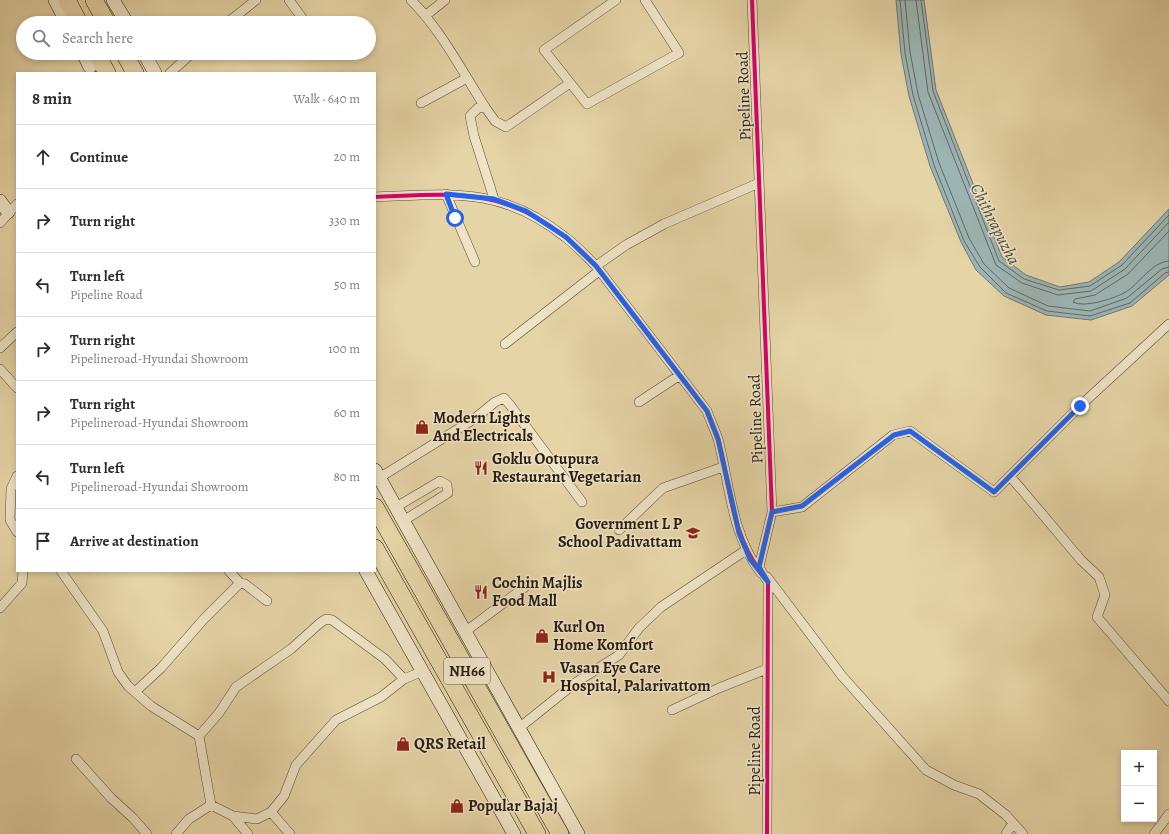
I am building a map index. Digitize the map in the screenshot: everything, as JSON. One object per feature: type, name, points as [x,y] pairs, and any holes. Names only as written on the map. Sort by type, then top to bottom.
[{"type":"highway","points":[[67,0],[75,16]]},
{"type":"highway","points":[[94,0],[103,16]]},
{"type":"highway","points":[[128,60],[134,72]]},
{"type":"highway","name":"NH66","points":[[376,509],[560,834]]},
{"type":"highway","name":"NH66","points":[[376,553],[382,580],[537,834]]},
{"type":"street","points":[[55,0],[63,16]]},
{"type":"street","points":[[113,0],[123,16]]},
{"type":"street","points":[[236,16],[256,0]]},
{"type":"street","points":[[289,0],[301,16]]},
{"type":"street","points":[[411,0],[425,16],[485,107],[496,121],[506,126],[570,83]]},
{"type":"street","points":[[425,16],[445,0]]},
{"type":"street","points":[[616,0],[544,50],[586,104],[679,53],[645,0]]},
{"type":"street","name":"Pipeline Road","points":[[752,0],[772,512],[759,567]]},
{"type":"street","points":[[148,60],[154,72]]},
{"type":"street","points":[[171,72],[184,60]]},
{"type":"street","points":[[421,103],[467,78]]},
{"type":"street","points":[[485,107],[478,108],[470,116],[474,136],[494,199]]},
{"type":"street","points":[[505,344],[626,246],[664,224],[759,183]]},
{"type":"street","points":[[446,194],[475,262]]},
{"type":"street","points":[[376,195],[446,194],[494,199],[526,211],[566,237],[598,269],[707,411],[718,439],[723,467],[739,533],[746,550],[768,582]]},
{"type":"street","points":[[0,201],[8,213]]},
{"type":"street","points":[[772,512],[802,506],[894,435],[910,431],[994,492],[1080,406],[1169,324]]},
{"type":"street","points":[[0,348],[16,333]]},
{"type":"street","points":[[0,369],[16,387]]},
{"type":"street","points":[[639,402],[680,375]]},
{"type":"street","points":[[578,834],[377,474],[474,419],[495,402],[504,398],[582,502]]},
{"type":"street","points":[[619,530],[663,488],[723,467]]},
{"type":"street","points":[[1010,476],[1080,560],[1099,577],[1105,595],[1097,617],[1169,701]]},
{"type":"street","points":[[16,478],[11,489],[10,520],[16,530]]},
{"type":"street","points":[[396,507],[440,481],[447,484],[448,492],[403,521]]},
{"type":"street","points":[[519,728],[575,683],[619,656],[639,628],[660,607],[746,550]]},
{"type":"street","points":[[759,567],[768,582]]},
{"type":"street","points":[[759,567],[842,676],[926,770],[954,785],[978,794],[1006,815],[1023,834]]},
{"type":"street","points":[[0,608],[22,583],[23,572]]},
{"type":"street","points":[[62,572],[103,631],[118,672],[128,686],[136,691],[151,706],[199,736],[211,805]]},
{"type":"street","points":[[231,572],[240,583],[246,584],[267,601]]},
{"type":"street","points":[[368,572],[382,580],[423,671],[514,834]]},
{"type":"street","name":"Pipeline Road","points":[[767,834],[768,582]]},
{"type":"street","points":[[136,691],[161,668],[203,620],[240,583]]},
{"type":"street","points":[[466,631],[525,587]]},
{"type":"street","points":[[199,736],[219,713],[236,687],[291,649],[326,619],[332,620],[384,659],[404,679]]},
{"type":"street","points":[[672,710],[719,688],[767,669]]},
{"type":"street","points":[[211,805],[233,816],[257,819],[271,812],[284,796],[296,765],[336,720],[382,697],[404,679],[423,671]]},
{"type":"street","points":[[76,759],[111,798],[133,818],[147,834]]},
{"type":"street","points":[[176,834],[189,819],[211,805]]},
{"type":"street","points":[[271,812],[290,834]]},
{"type":"street","points":[[1154,834],[1169,814]]},
{"type":"street","points":[[233,816],[248,834]]},
{"type":"street","points":[[1006,834],[1013,824]]},
{"type":"water","points":[[896,0],[924,0],[936,90],[1002,257],[1026,275],[1060,287],[1089,282],[1119,262],[1169,209],[1169,275],[1132,306],[1091,320],[1046,315],[1004,296],[976,270],[961,242],[930,166],[909,96],[901,54]]},
{"type":"cycle path","points":[[752,0],[772,512],[759,567],[768,582],[767,834]]},
{"type":"cycle path","points":[[376,197],[452,195],[497,201],[519,209],[542,221],[569,240],[581,251],[596,266],[707,411],[718,439],[737,525],[743,542],[761,572]]},
{"type":"place","name":"Modern Lights And Electricals","points":[[422,427]]},
{"type":"place","name":"Goklu Ootupura Restaurant Vegetarian","points":[[481,468]]},
{"type":"place","name":"Government L P School Padivattam","points":[[693,533]]},
{"type":"place","name":"Cochin Majlis Food Mall","points":[[481,592]]},
{"type":"place","name":"Kurl On Home Komfort","points":[[542,636]]},
{"type":"place","name":"Vasan Eye Care Hospital, Palarivattom","points":[[549,677]]},
{"type":"place","name":"QRS Retail","points":[[403,744]]},
{"type":"place","name":"Popular Bajaj","points":[[457,806]]},
{"type":"route","points":[[455,218],[446,194],[494,199],[526,211],[566,237],[596,266],[707,411],[718,439],[723,467],[739,533],[750,559],[768,582],[759,567],[772,512],[802,506],[894,435],[910,431],[994,492],[1080,406]]},
{"type":"water label","name":"Chithrapuzha","points":[[995,224]]}]
